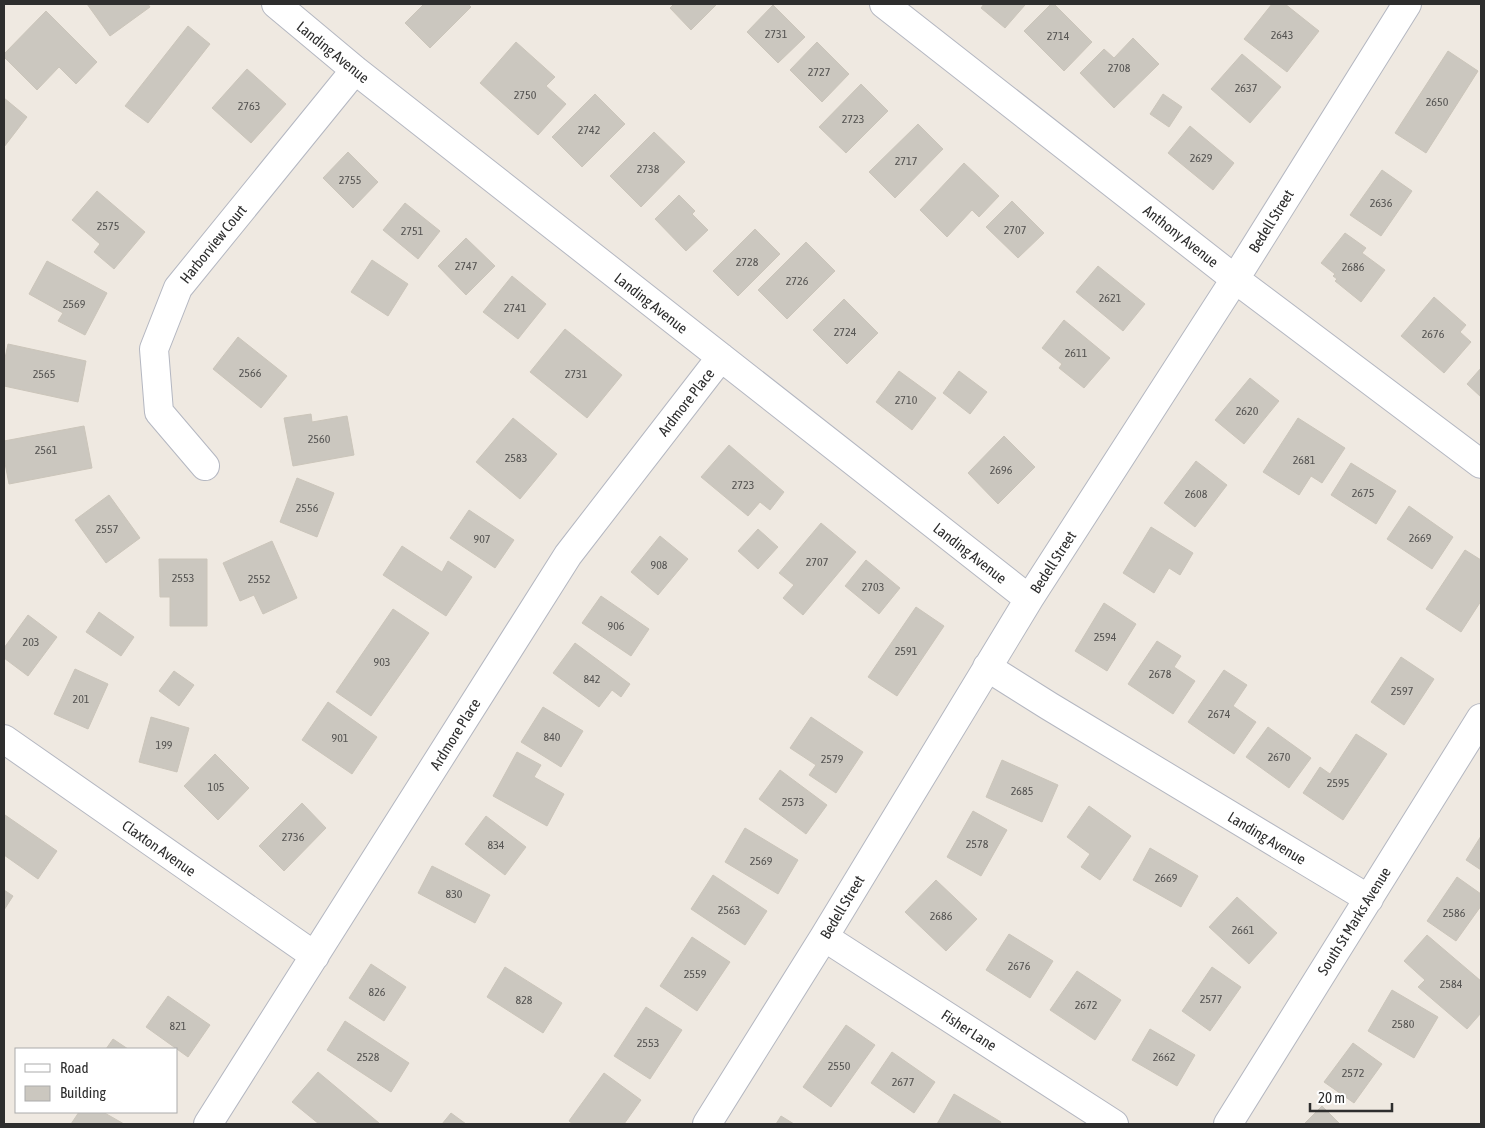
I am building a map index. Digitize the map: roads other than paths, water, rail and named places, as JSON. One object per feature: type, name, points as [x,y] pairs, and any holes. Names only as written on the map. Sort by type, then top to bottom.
[{"type":"street","name":"Landing Avenue","points":[[276,4],[355,70],[1029,599]]},
{"type":"street","name":"Anthony Avenue","points":[[884,4],[1235,279],[1481,464]]},
{"type":"street","name":"Bedell Street","points":[[707,1124],[1029,599],[1235,279],[1407,4]]},
{"type":"street","name":"Harborview Court","points":[[205,466],[159,412],[154,349],[178,288],[355,70]]},
{"type":"street","name":"Ardmore Place","points":[[208,1124],[568,555],[721,357]]},
{"type":"street","name":"Landing Avenue","points":[[987,667],[1368,899]]},
{"type":"street","name":"South St Marks Avenue","points":[[1228,1124],[1481,718]]},
{"type":"street","name":"Claxton Avenue","points":[[4,740],[314,956]]},
{"type":"street","name":"Fisher Lane","points":[[824,936],[1114,1124]]}]
